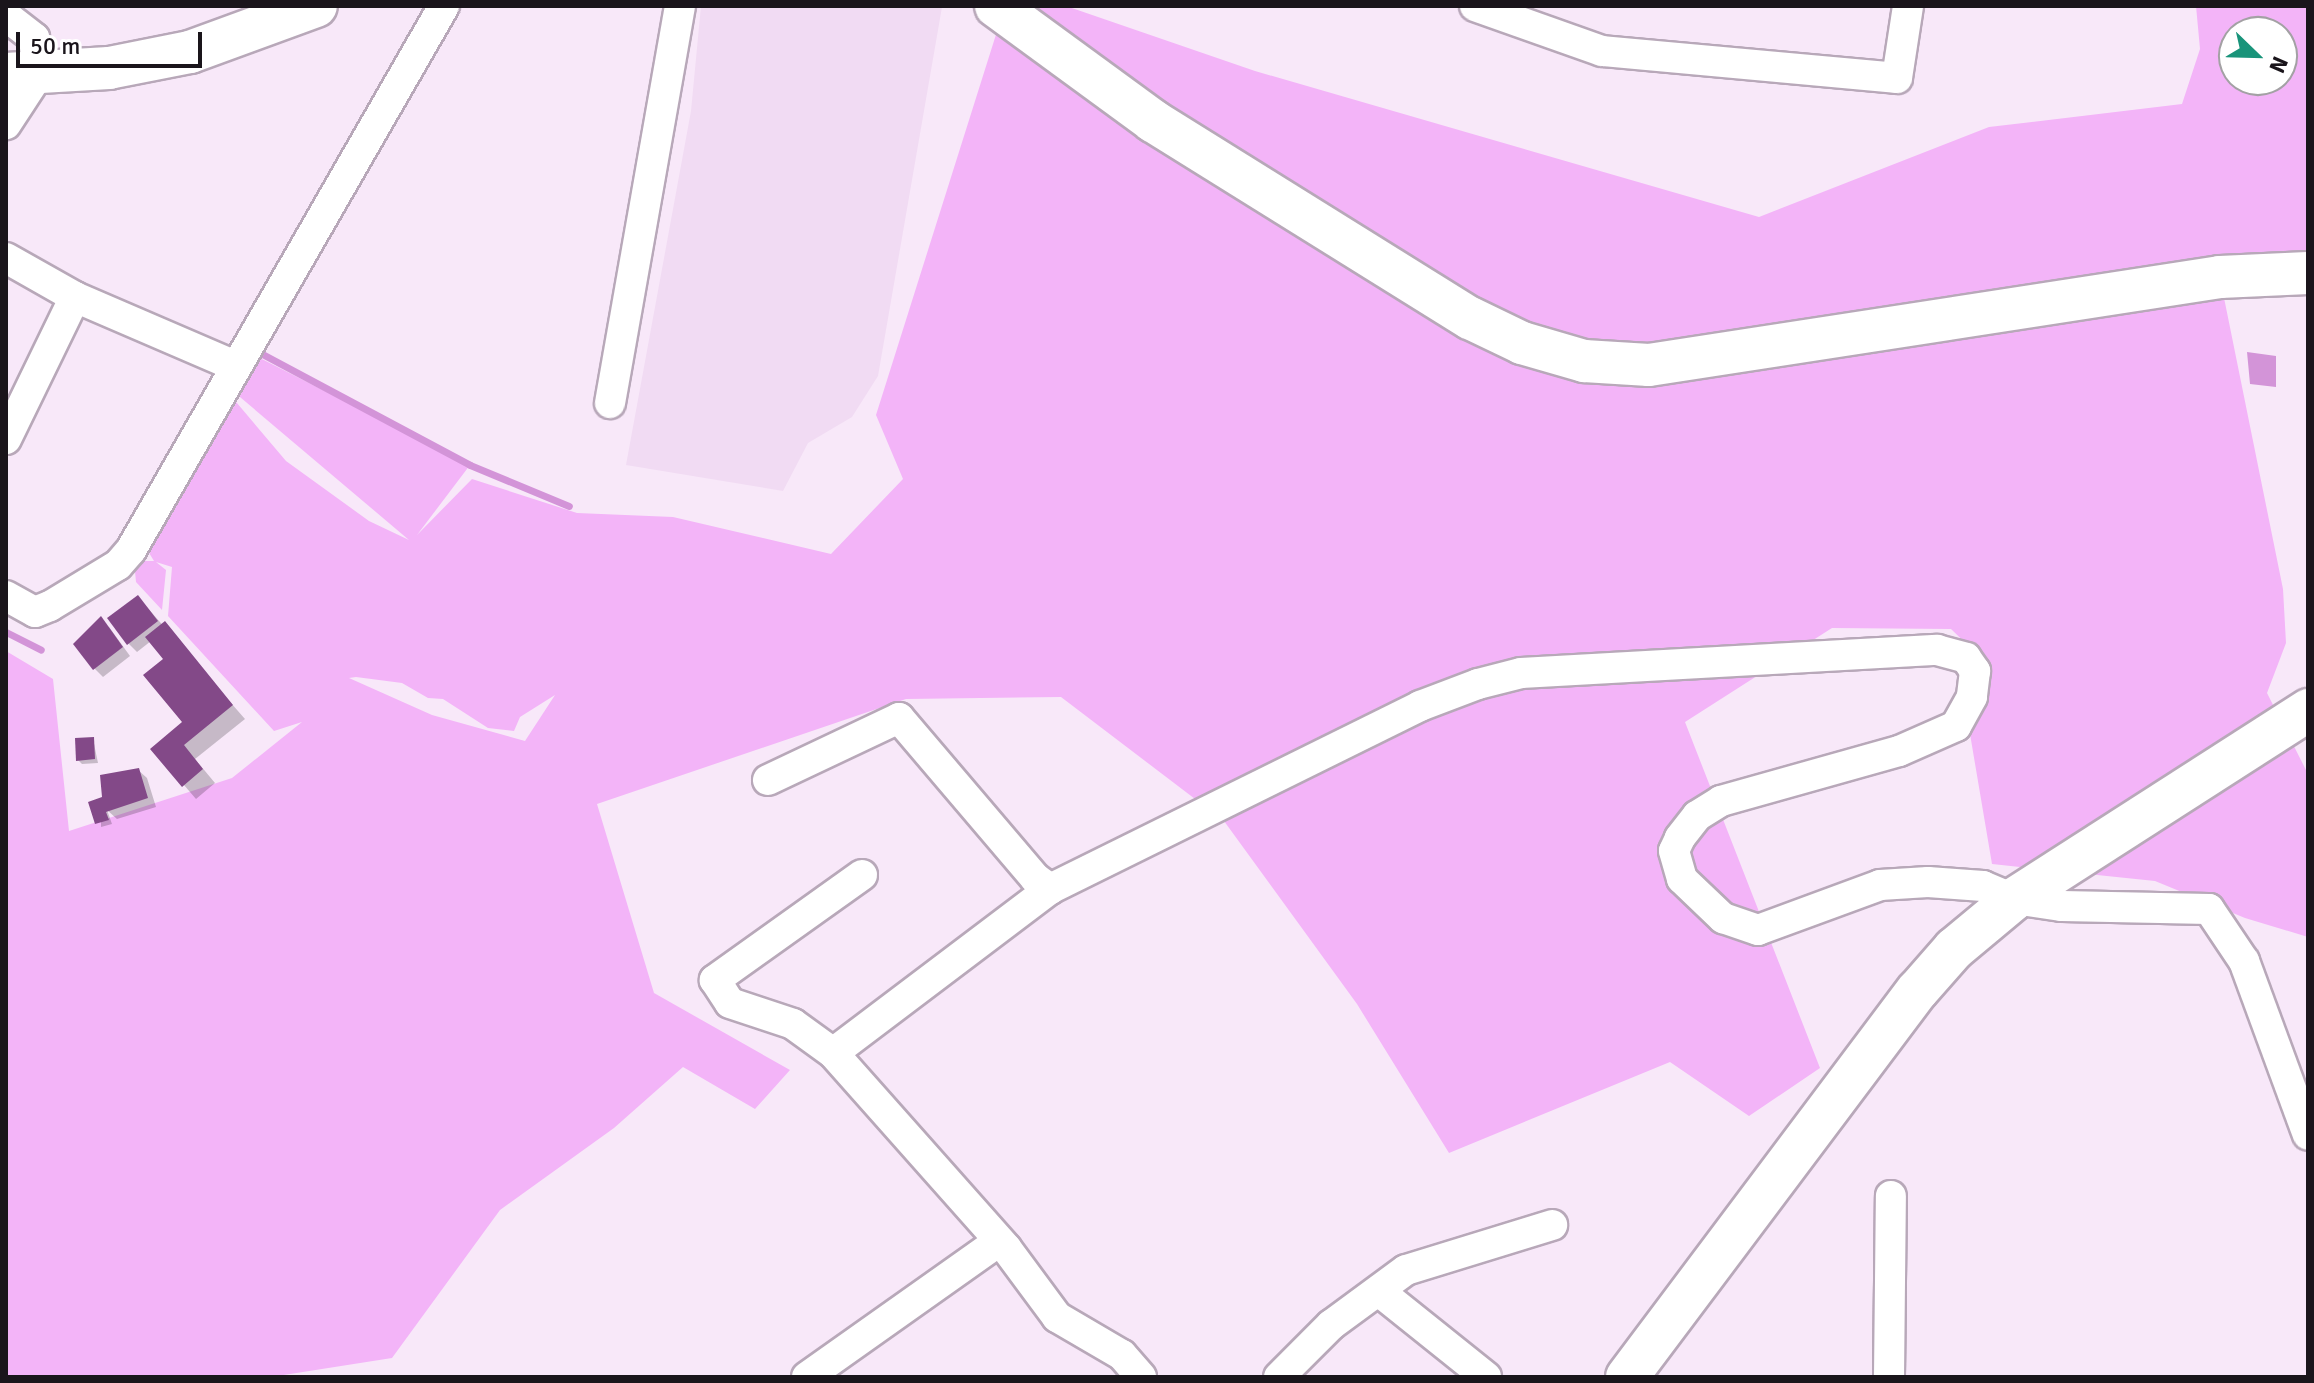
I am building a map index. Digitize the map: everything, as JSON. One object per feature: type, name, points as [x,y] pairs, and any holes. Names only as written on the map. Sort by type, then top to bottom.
[{"type":"street","points":[[22,74],[190,52],[316,6]]},
{"type":"street","points":[[6,596],[35,612],[118,565],[444,6]]},
{"type":"street","points":[[610,403],[680,6]]},
{"type":"street","points":[[996,6],[1153,121],[1470,318],[1522,343],[1584,361],[1649,365],[2220,277],[2308,273]]},
{"type":"street","points":[[1475,6],[1602,51],[1897,78],[1908,6]]},
{"type":"street","points":[[6,16],[34,38],[6,124]]},
{"type":"street","points":[[6,258],[75,297],[233,365]]},
{"type":"street","points":[[6,439],[75,297]]},
{"type":"street","points":[[833,1053],[1050,889],[1420,706],[1478,684],[1521,673],[1922,649],[1966,658],[1975,671],[1972,697],[1956,726],[1899,751],[1721,801],[1687,826],[1674,851],[1675,865],[1710,910],[1748,929],[1774,927],[1880,885],[1983,886],[2014,899],[2095,908],[2198,905],[2209,909],[2244,961],[2308,1135]]},
{"type":"street","points":[[1627,1377],[1918,990],[1954,949],[2014,899],[2308,710]]},
{"type":"street","points":[[768,780],[899,718],[1035,878],[1050,889]]},
{"type":"street","points":[[862,875],[715,980],[730,1003],[793,1024],[833,1053],[999,1241],[1057,1317],[1122,1355],[1141,1377]]},
{"type":"street","points":[[1889,1377],[1891,1196]]},
{"type":"street","points":[[1279,1377],[1331,1325],[1406,1270],[1552,1225]]},
{"type":"street","points":[[807,1377],[999,1241]]},
{"type":"street","points":[[1380,1292],[1486,1377]]},
{"type":"shaded area","points":[[701,6],[942,7],[878,376],[852,417],[808,443],[783,491],[626,465],[691,111]]},
{"type":"shaded area","points":[[1005,6],[1066,6],[1255,71],[1759,217],[1989,127],[2182,104],[2200,49],[2196,6],[2308,6],[2308,268],[2220,278],[2283,589],[2286,643],[2267,693],[2308,774],[2308,937],[2245,918],[2155,881],[1992,864],[1970,734],[1986,692],[1983,660],[1951,629],[1832,628],[1685,722],[1820,1068],[1749,1116],[1670,1062],[1449,1153],[1357,1004],[1224,821],[1061,697],[906,699],[597,804],[654,993],[790,1070],[755,1109],[683,1067],[614,1128],[500,1210],[392,1358],[271,1377],[6,1377],[6,651],[53,679],[69,831],[232,778],[302,722],[274,731],[168,616],[172,567],[156,562],[166,570],[162,610],[136,582],[134,561],[154,561],[146,548],[231,396],[286,461],[369,521],[409,540],[234,392],[252,354],[470,465],[417,535],[472,479],[577,513],[673,517],[831,554],[903,479],[876,415]],"holes":[[[349,678],[402,683],[428,698],[443,699],[488,728],[514,731],[520,717],[555,695],[525,741],[432,715]]]},
{"type":"shaded area","points":[[2247,352],[2276,356],[2276,387],[2250,384]]},
{"type":"building","points":[[138,595],[158,621],[127,645],[107,618]]},
{"type":"building","points":[[101,616],[123,647],[93,670],[73,644]]},
{"type":"building","points":[[165,621],[233,705],[184,745],[203,769],[182,787],[150,749],[182,722],[143,675],[163,659],[145,637]]},
{"type":"building","points":[[94,737],[95,759],[76,761],[75,738]]},
{"type":"building","points":[[139,768],[148,798],[106,812],[109,820],[95,824],[88,802],[102,797],[100,775]]},
{"type":"waterway","points":[[253,349],[470,465],[569,506]]},
{"type":"waterway","points":[[6,632],[41,650]]}]
